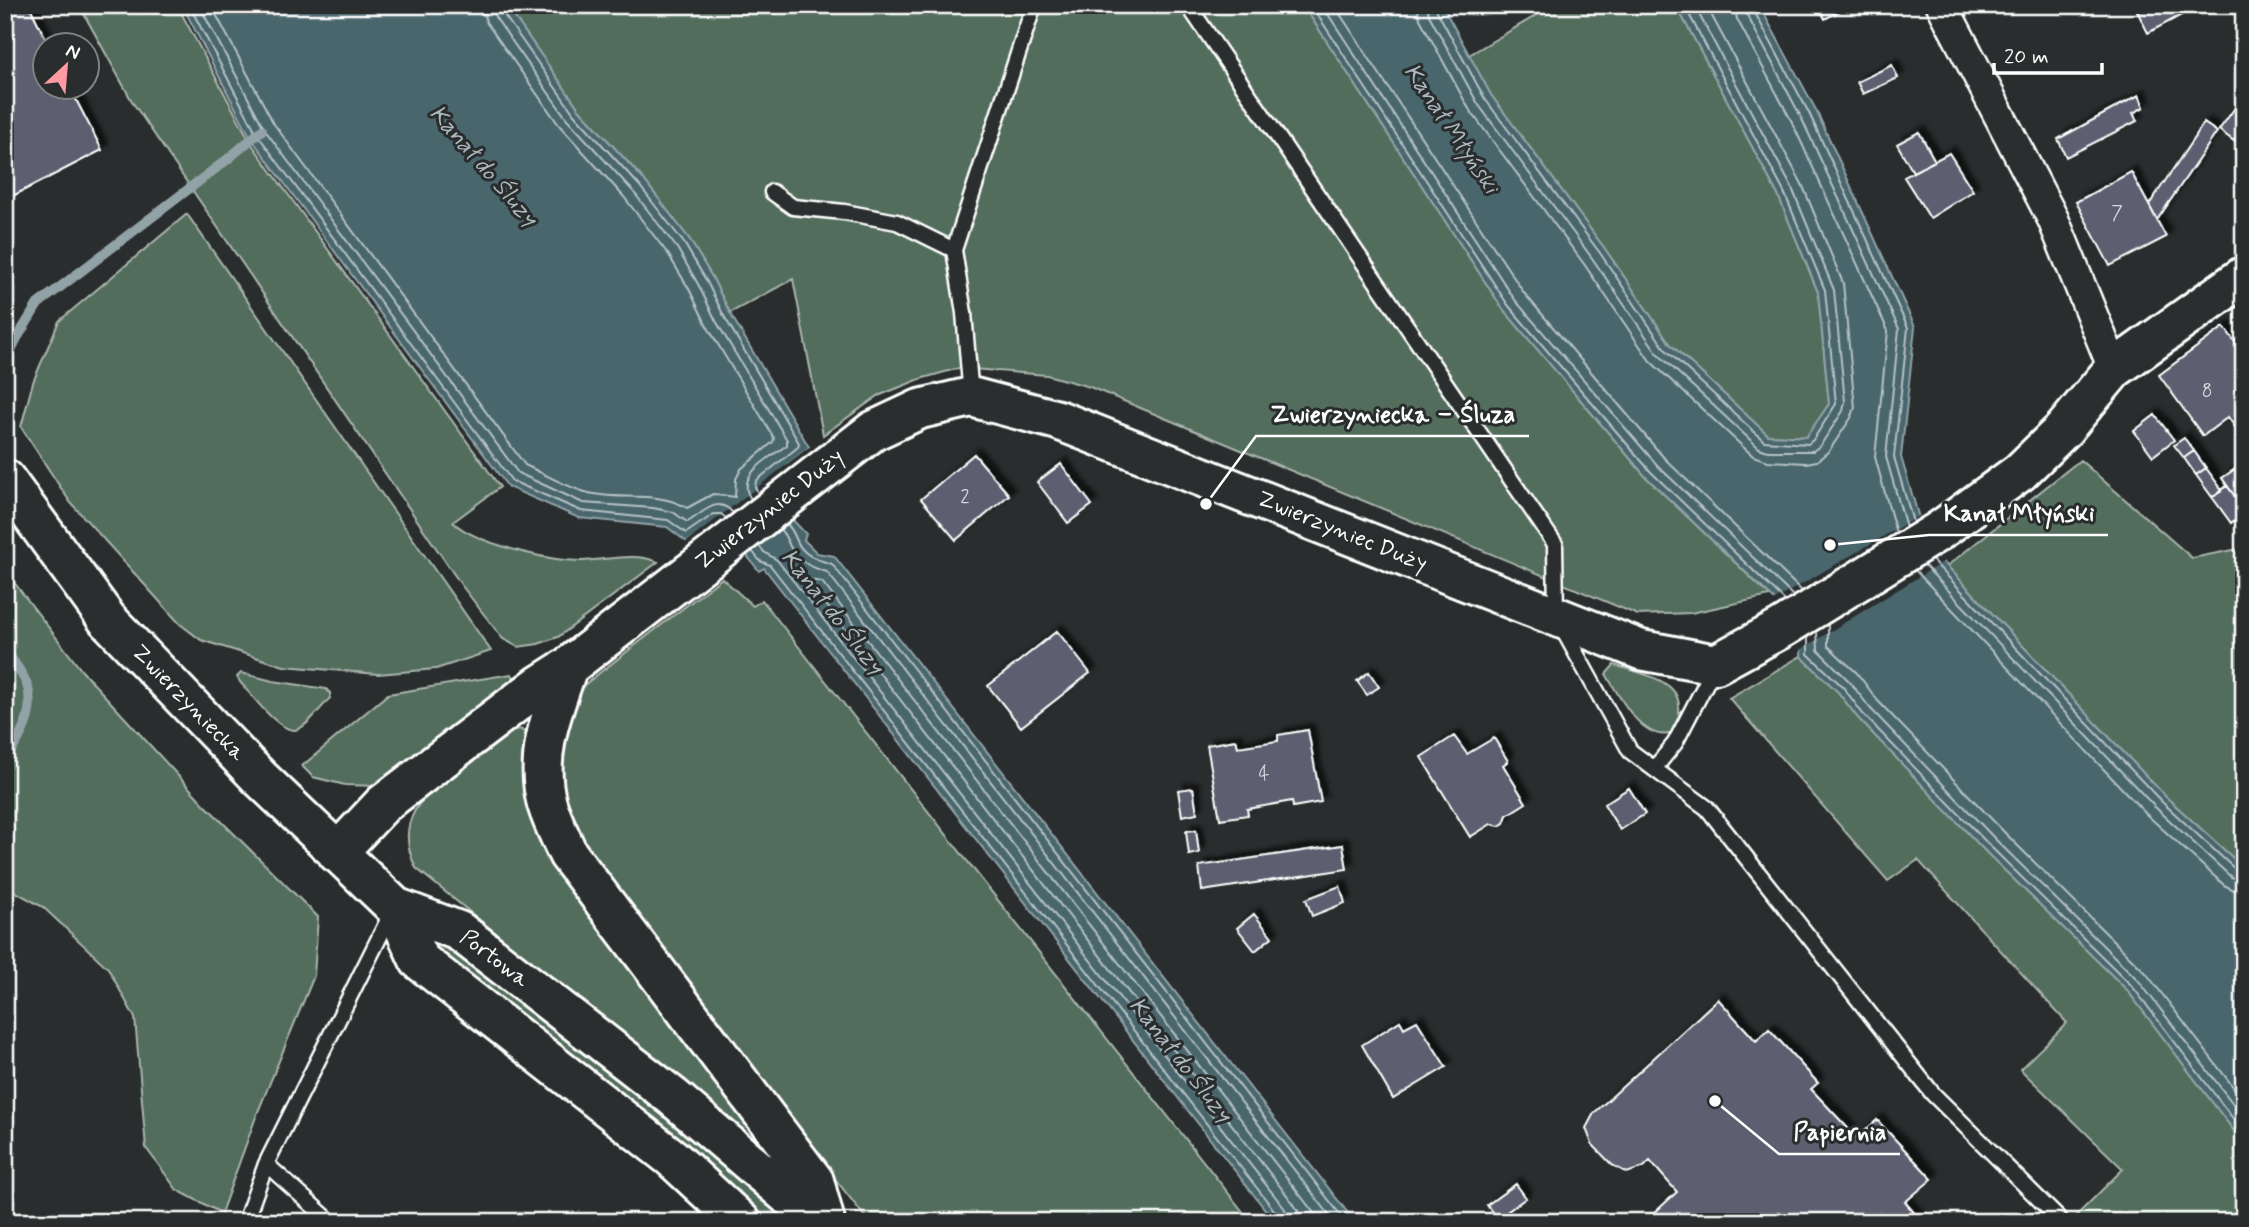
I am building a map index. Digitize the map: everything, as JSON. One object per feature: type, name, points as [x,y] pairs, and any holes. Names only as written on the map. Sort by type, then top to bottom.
[{"type":"street","points":[[1942,5],[2053,219],[2114,369]]},
{"type":"street","points":[[1716,664],[1782,628],[1939,531],[2020,472],[2064,429],[2114,369],[2244,276]]},
{"type":"street","name":"Zwierzyniec Duży","points":[[337,853],[383,804],[538,686],[568,667],[873,430],[920,410],[971,397],[1058,420],[1642,650],[1716,664]]},
{"type":"street","name":"Zwierzyniecka","points":[[5,479],[107,619],[260,778],[395,907]]},
{"type":"street","points":[[568,667],[544,736],[542,769],[547,804],[568,854],[814,1181],[825,1222]]},
{"type":"street","name":"Portowa","points":[[395,907],[419,960],[672,1158],[741,1222]]},
{"type":"street","name":"Portowa","points":[[395,907],[459,931],[673,1097],[819,1222]]},
{"type":"lane","points":[[971,397],[964,313],[954,250],[1034,5]]},
{"type":"lane","points":[[1188,5],[1555,544],[1556,617],[1630,751],[1707,808],[1933,1094],[2062,1222]]},
{"type":"lane","points":[[772,192],[793,207],[844,212],[897,222],[954,250]]},
{"type":"lane","points":[[1654,769],[1675,743],[1716,664]]},
{"type":"lane","points":[[245,1222],[266,1164],[395,907]]},
{"type":"lane","points":[[266,1164],[331,1222]]},
{"type":"green space","points":[[79,5],[177,5],[251,143],[500,487],[453,522],[495,544],[533,554],[582,561],[640,557],[658,562],[558,637],[518,647],[503,639],[462,586],[133,103],[102,47],[102,32],[94,32]]},
{"type":"green space","points":[[506,5],[1303,5],[1503,309],[1646,477],[1770,596],[1691,613],[1638,615],[1090,387],[1047,375],[959,368],[920,379],[878,396],[823,435],[793,279],[730,313],[690,240],[644,180],[579,109]]},
{"type":"green space","points":[[1554,5],[1676,5],[1778,195],[1818,292],[1829,404],[1807,437],[1768,435],[1671,345],[1605,249],[1491,95],[1469,55]]},
{"type":"green space","points":[[187,214],[491,651],[436,669],[378,674],[284,666],[201,640],[180,624],[70,502],[21,427],[33,382],[59,321]]},
{"type":"green space","points":[[2080,460],[2192,558],[2244,548],[2244,868],[2166,797],[1947,566]]},
{"type":"green space","points":[[722,578],[753,606],[762,600],[1251,1222],[869,1222],[587,863],[564,814],[557,754],[572,709],[584,685]]},
{"type":"green space","points":[[13,581],[82,671],[204,804],[318,917],[314,976],[257,1114],[221,1213],[177,1190],[146,1148],[135,1018],[108,968],[43,907],[5,886],[5,590]]},
{"type":"green space","points":[[1801,656],[1838,692],[1858,718],[1987,853],[2127,990],[2244,1144],[2244,1222],[2084,1222],[2077,1215],[2123,1169],[2020,1069],[2067,1023],[1918,860],[1888,881],[1729,698]]},
{"type":"green space","points":[[1614,665],[1655,678],[1674,692],[1679,703],[1679,716],[1673,733],[1662,735],[1652,732],[1633,716],[1606,674]]},
{"type":"green space","points":[[241,673],[326,689],[330,698],[307,723],[291,730],[276,721],[259,704],[237,677]]},
{"type":"green space","points":[[511,674],[519,682],[379,786],[345,785],[313,777],[302,766],[388,694]]},
{"type":"green space","points":[[511,728],[522,730],[529,740],[533,805],[780,1165],[416,868],[408,835],[415,810],[434,788]]},
{"type":"green space","points":[[438,940],[449,941],[647,1092],[792,1222],[765,1222],[637,1109],[441,959],[433,946]]},
{"type":"water","name":"Kanał do Śluzy","points":[[182,5],[506,5],[579,109],[644,180],[690,240],[809,447],[761,486],[806,534],[804,540],[817,553],[834,556],[1355,1222],[1275,1222],[764,568],[759,571],[719,520],[687,542],[667,527],[579,518],[508,487],[251,138]]},
{"type":"water","points":[[1303,5],[1442,5],[1491,95],[1605,249],[1671,345],[1768,435],[1806,437],[1829,404],[1818,292],[1778,195],[1676,5],[1759,5],[1816,110],[1915,327],[1901,457],[1927,545],[2166,797],[2244,868],[2244,1144],[2127,990],[1987,853],[1858,718],[1838,692],[1801,656],[1802,626],[1646,477],[1503,309]]},
{"type":"pier","points":[[809,447],[811,450],[766,486],[794,515],[743,556],[718,524],[689,545],[684,544]]},
{"type":"pier","points":[[1922,514],[1931,543],[1946,560],[1797,652],[1798,628],[1771,602]]},
{"type":"building","points":[[5,5],[29,5],[42,32],[32,32],[32,102],[77,102],[102,150],[5,200]]},
{"type":"building","points":[[1818,5],[1851,5],[1825,19]]},
{"type":"building","points":[[2134,5],[2200,5],[2148,33]]},
{"type":"building","points":[[1892,65],[1898,78],[1863,94],[1857,82]]},
{"type":"building","points":[[2139,95],[2144,107],[2133,113],[2137,121],[2066,157],[2058,139]]},
{"type":"building","points":[[2242,98],[2244,127],[2234,141],[2219,130]]},
{"type":"building","points":[[2204,123],[2217,132],[2157,220],[2149,205]]},
{"type":"building","points":[[1919,132],[1935,161],[1913,172],[1897,144]]},
{"type":"building","points":[[1949,153],[1973,191],[1930,218],[1904,177]]},
{"type":"building","points":[[2131,172],[2166,237],[2110,266],[2076,202]]},
{"type":"building","points":[[2224,327],[2244,354],[2244,420],[2235,427],[2228,417],[2203,436],[2159,375]]},
{"type":"building","points":[[2155,415],[2174,440],[2153,456],[2134,431]]},
{"type":"building","points":[[2184,438],[2194,451],[2184,458],[2174,445]]},
{"type":"building","points":[[2194,451],[2206,468],[2196,475],[2184,458]]},
{"type":"building","points":[[974,454],[1009,495],[956,540],[921,499]]},
{"type":"building","points":[[2244,463],[2244,492],[2236,498],[2222,478]]},
{"type":"building","points":[[1061,464],[1092,505],[1068,523],[1037,482]]},
{"type":"building","points":[[2206,468],[2222,490],[2212,497],[2196,475]]},
{"type":"building","points":[[2227,486],[2244,508],[2244,513],[2231,523],[2212,497]]},
{"type":"building","points":[[1057,631],[1090,673],[1021,727],[988,686]]},
{"type":"building","points":[[1369,672],[1379,687],[1367,695],[1357,681]]},
{"type":"building","points":[[1308,730],[1321,802],[1293,807],[1292,801],[1247,809],[1248,815],[1220,819],[1207,745],[1236,740],[1238,747],[1278,741],[1278,735]]},
{"type":"building","points":[[1454,736],[1467,754],[1494,738],[1508,761],[1503,765],[1526,803],[1507,815],[1504,823],[1499,826],[1491,824],[1470,837],[1421,757]]},
{"type":"building","points":[[1193,788],[1197,813],[1182,816],[1178,790]]},
{"type":"building","points":[[1629,788],[1645,814],[1620,830],[1604,804]]},
{"type":"building","points":[[1196,830],[1199,853],[1189,855],[1186,831]]},
{"type":"building","points":[[1343,845],[1347,869],[1202,891],[1199,866]]},
{"type":"building","points":[[1340,886],[1345,903],[1312,916],[1306,899]]},
{"type":"building","points":[[1254,914],[1272,937],[1255,951],[1237,928]]},
{"type":"building","points":[[1718,999],[1756,1041],[1769,1029],[1818,1083],[1811,1089],[1857,1138],[1877,1120],[1932,1179],[1905,1202],[1922,1222],[1649,1222],[1653,1214],[1677,1192],[1650,1161],[1644,1167],[1627,1173],[1612,1165],[1592,1144],[1586,1128],[1594,1113]]},
{"type":"building","points":[[1400,1021],[1404,1028],[1417,1021],[1446,1067],[1393,1099],[1362,1045]]},
{"type":"building","points":[[1516,1184],[1526,1198],[1497,1219],[1487,1205]]},
{"type":"waterway","points":[[5,362],[38,304],[262,130]]},
{"type":"waterway","points":[[5,649],[24,678],[30,698],[25,726],[5,760]]},
{"type":"place","name":"Zwierzyniecka – Śluza","points":[[1206,504]]},
{"type":"place","name":"Kanał Młyński","points":[[1830,545]]},
{"type":"place","name":"Papiernia","points":[[1715,1101]]}]
